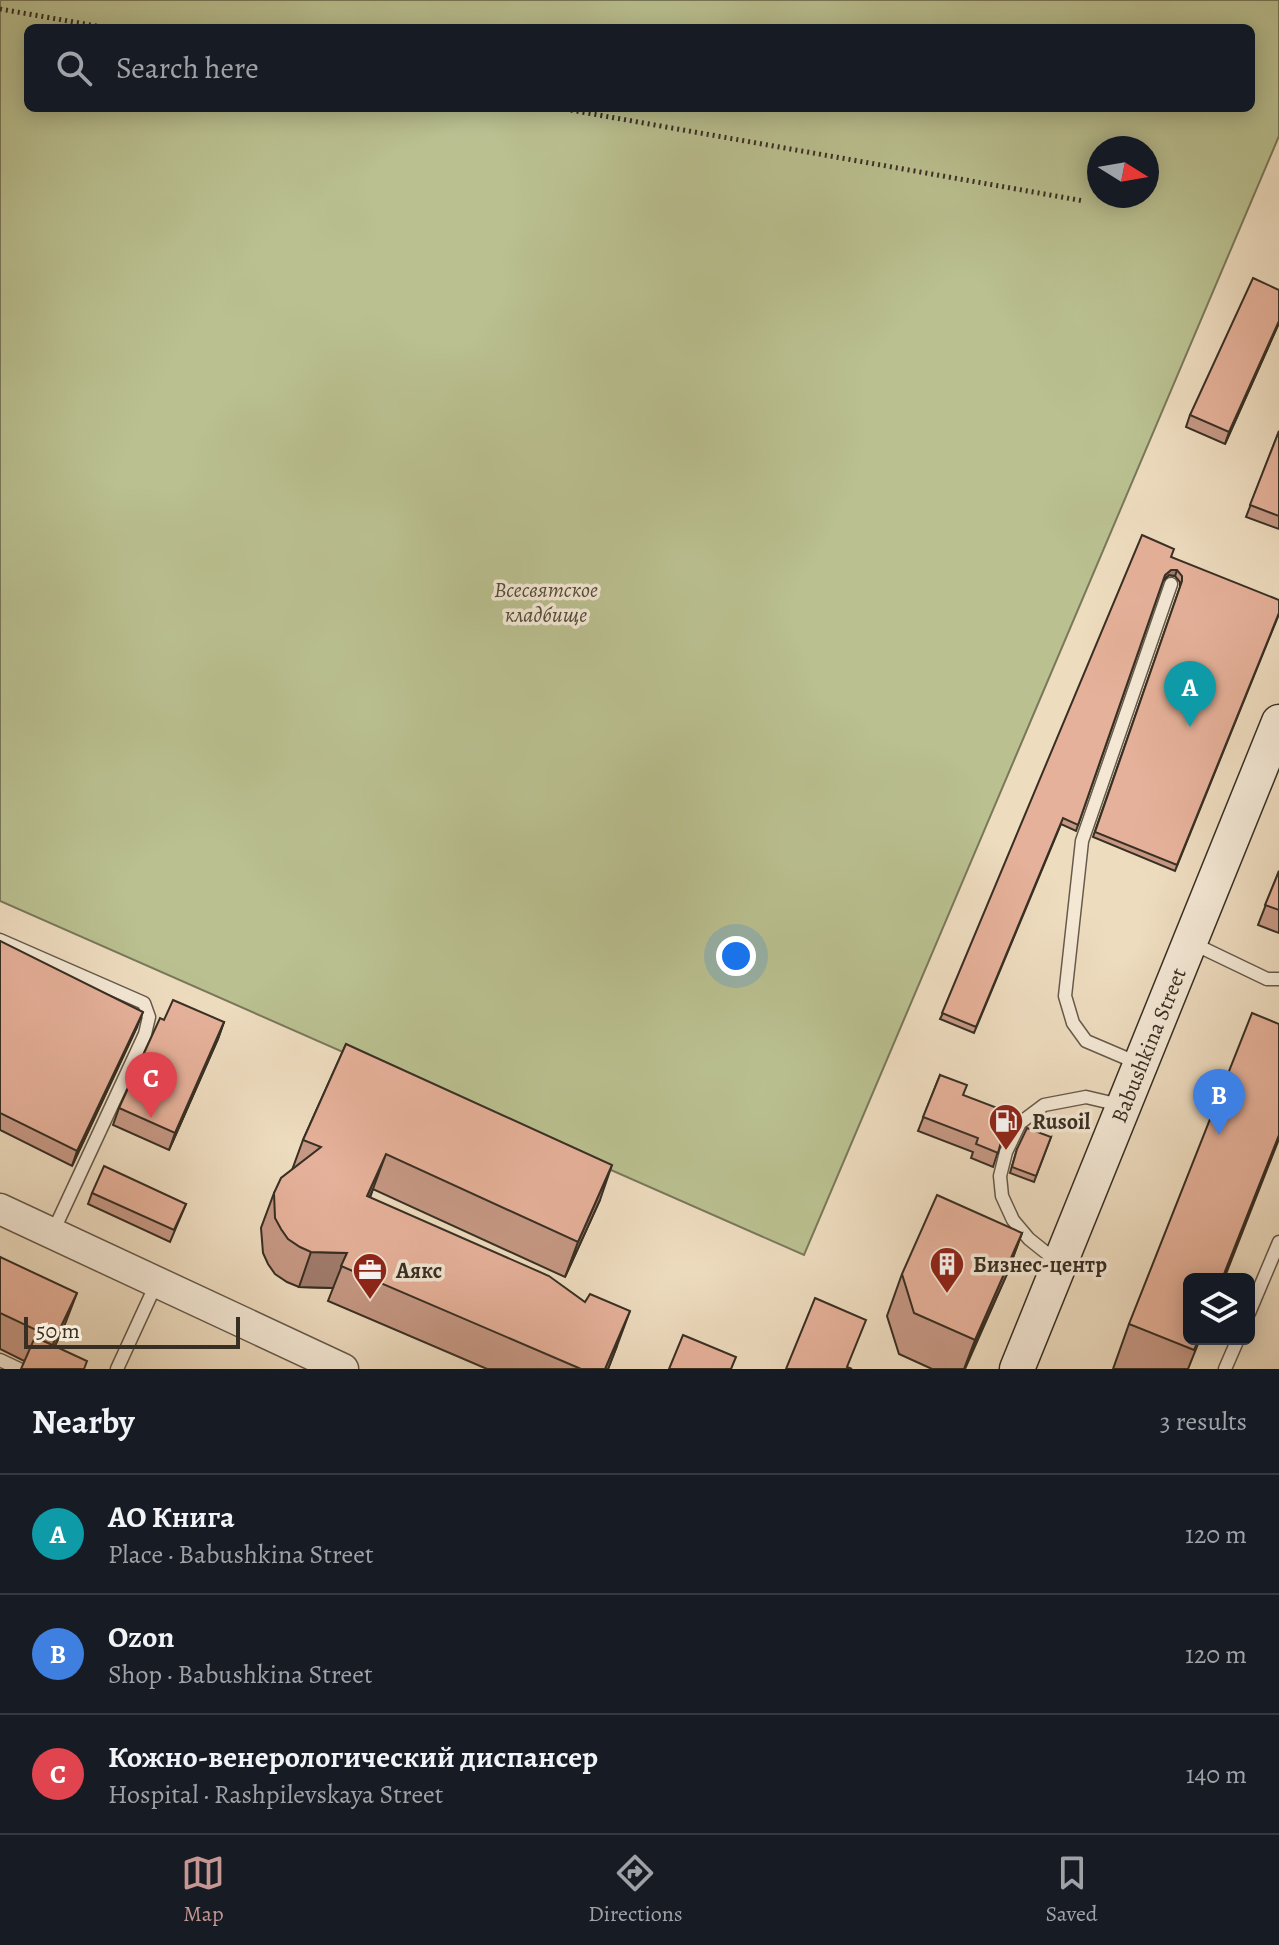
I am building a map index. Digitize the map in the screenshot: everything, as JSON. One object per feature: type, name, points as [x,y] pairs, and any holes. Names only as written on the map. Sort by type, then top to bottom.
[{"type":"main road","name":"Babushkina Street","points":[[1017,1369],[1279,722]]},
{"type":"street","points":[[0,1209],[343,1369]]},
{"type":"lane","points":[[1140,1064],[1086,1041],[1073,1023],[1065,996],[1082,841],[1171,584]]},
{"type":"lane","points":[[0,940],[144,1003],[149,1017],[145,1034],[52,1234]]},
{"type":"lane","points":[[1189,942],[1267,979],[1279,979]]},
{"type":"lane","points":[[1059,1263],[1029,1239],[1013,1220],[1002,1196],[1000,1176],[1006,1152],[1020,1123],[1044,1105],[1086,1097],[1123,1106]]},
{"type":"lane","points":[[1255,1299],[1279,1242]]},
{"type":"lane","points":[[117,1369],[157,1282]]},
{"type":"lane","points":[[1225,1369],[1235,1345]]},
{"type":"lane","points":[[0,1360],[19,1369]]},
{"type":"path","points":[[0,9],[85,24]]},
{"type":"path","points":[[582,112],[1084,201]]},
{"type":"green space","name":"Всесвятское кладбище","points":[[0,0],[1279,0],[1279,136],[804,1255],[0,901]]},
{"type":"building","points":[[1253,278],[1279,290],[1279,321],[1229,432],[1190,415]]},
{"type":"building","points":[[1279,431],[1279,516],[1250,505]]},
{"type":"building","points":[[1142,535],[1174,549],[1171,557],[1279,600],[1279,613],[1177,865],[1095,832],[1182,581],[1177,570],[1165,575],[1078,825],[1063,818],[976,1027],[942,1013]]},
{"type":"building","points":[[1279,871],[1279,910],[1265,905]]},
{"type":"building","points":[[0,941],[143,1012],[77,1151],[0,1113]]},
{"type":"building","points":[[173,1000],[224,1022],[175,1133],[119,1108],[160,1018],[164,1020]]},
{"type":"building","points":[[1252,1013],[1279,1024],[1279,1135],[1224,1273],[1183,1273],[1183,1345],[1196,1345],[1194,1350],[1129,1324]]},
{"type":"building","points":[[346,1044],[612,1165],[578,1242],[386,1154],[367,1196],[549,1276],[585,1302],[590,1294],[630,1311],[605,1369],[581,1369],[341,1266],[347,1253],[311,1252],[288,1239],[275,1218],[274,1193],[281,1178],[321,1147],[303,1140]]},
{"type":"building","points":[[940,1075],[967,1085],[963,1095],[1013,1114],[998,1153],[976,1144],[978,1138],[923,1117]]},
{"type":"building","points":[[1027,1128],[1051,1137],[1036,1176],[1012,1167]]},
{"type":"building","points":[[104,1166],[186,1204],[174,1230],[92,1193]]},
{"type":"building","name":"Бизнес-центр","points":[[937,1195],[1022,1233],[975,1340],[914,1313],[902,1274]]},
{"type":"building","points":[[0,1257],[77,1293],[55,1339],[0,1313]]},
{"type":"building","points":[[815,1298],[866,1320],[847,1367],[852,1369],[786,1369]]},
{"type":"building","points":[[683,1335],[736,1357],[731,1369],[669,1369]]},
{"type":"building","points":[[35,1337],[87,1361],[84,1369],[21,1369]]},
{"type":"place","name":"АО Книга","points":[[1190,727]]},
{"type":"place","name":"Кожно-венерологический диспансер","points":[[151,1118]]},
{"type":"place","name":"Ozon","points":[[1219,1135]]},
{"type":"place","name":"Rusoil","points":[[1006,1152]]},
{"type":"place","name":"Бизнес-центр","points":[[947,1295]]},
{"type":"place","name":"Аякс","points":[[370,1301]]}]
